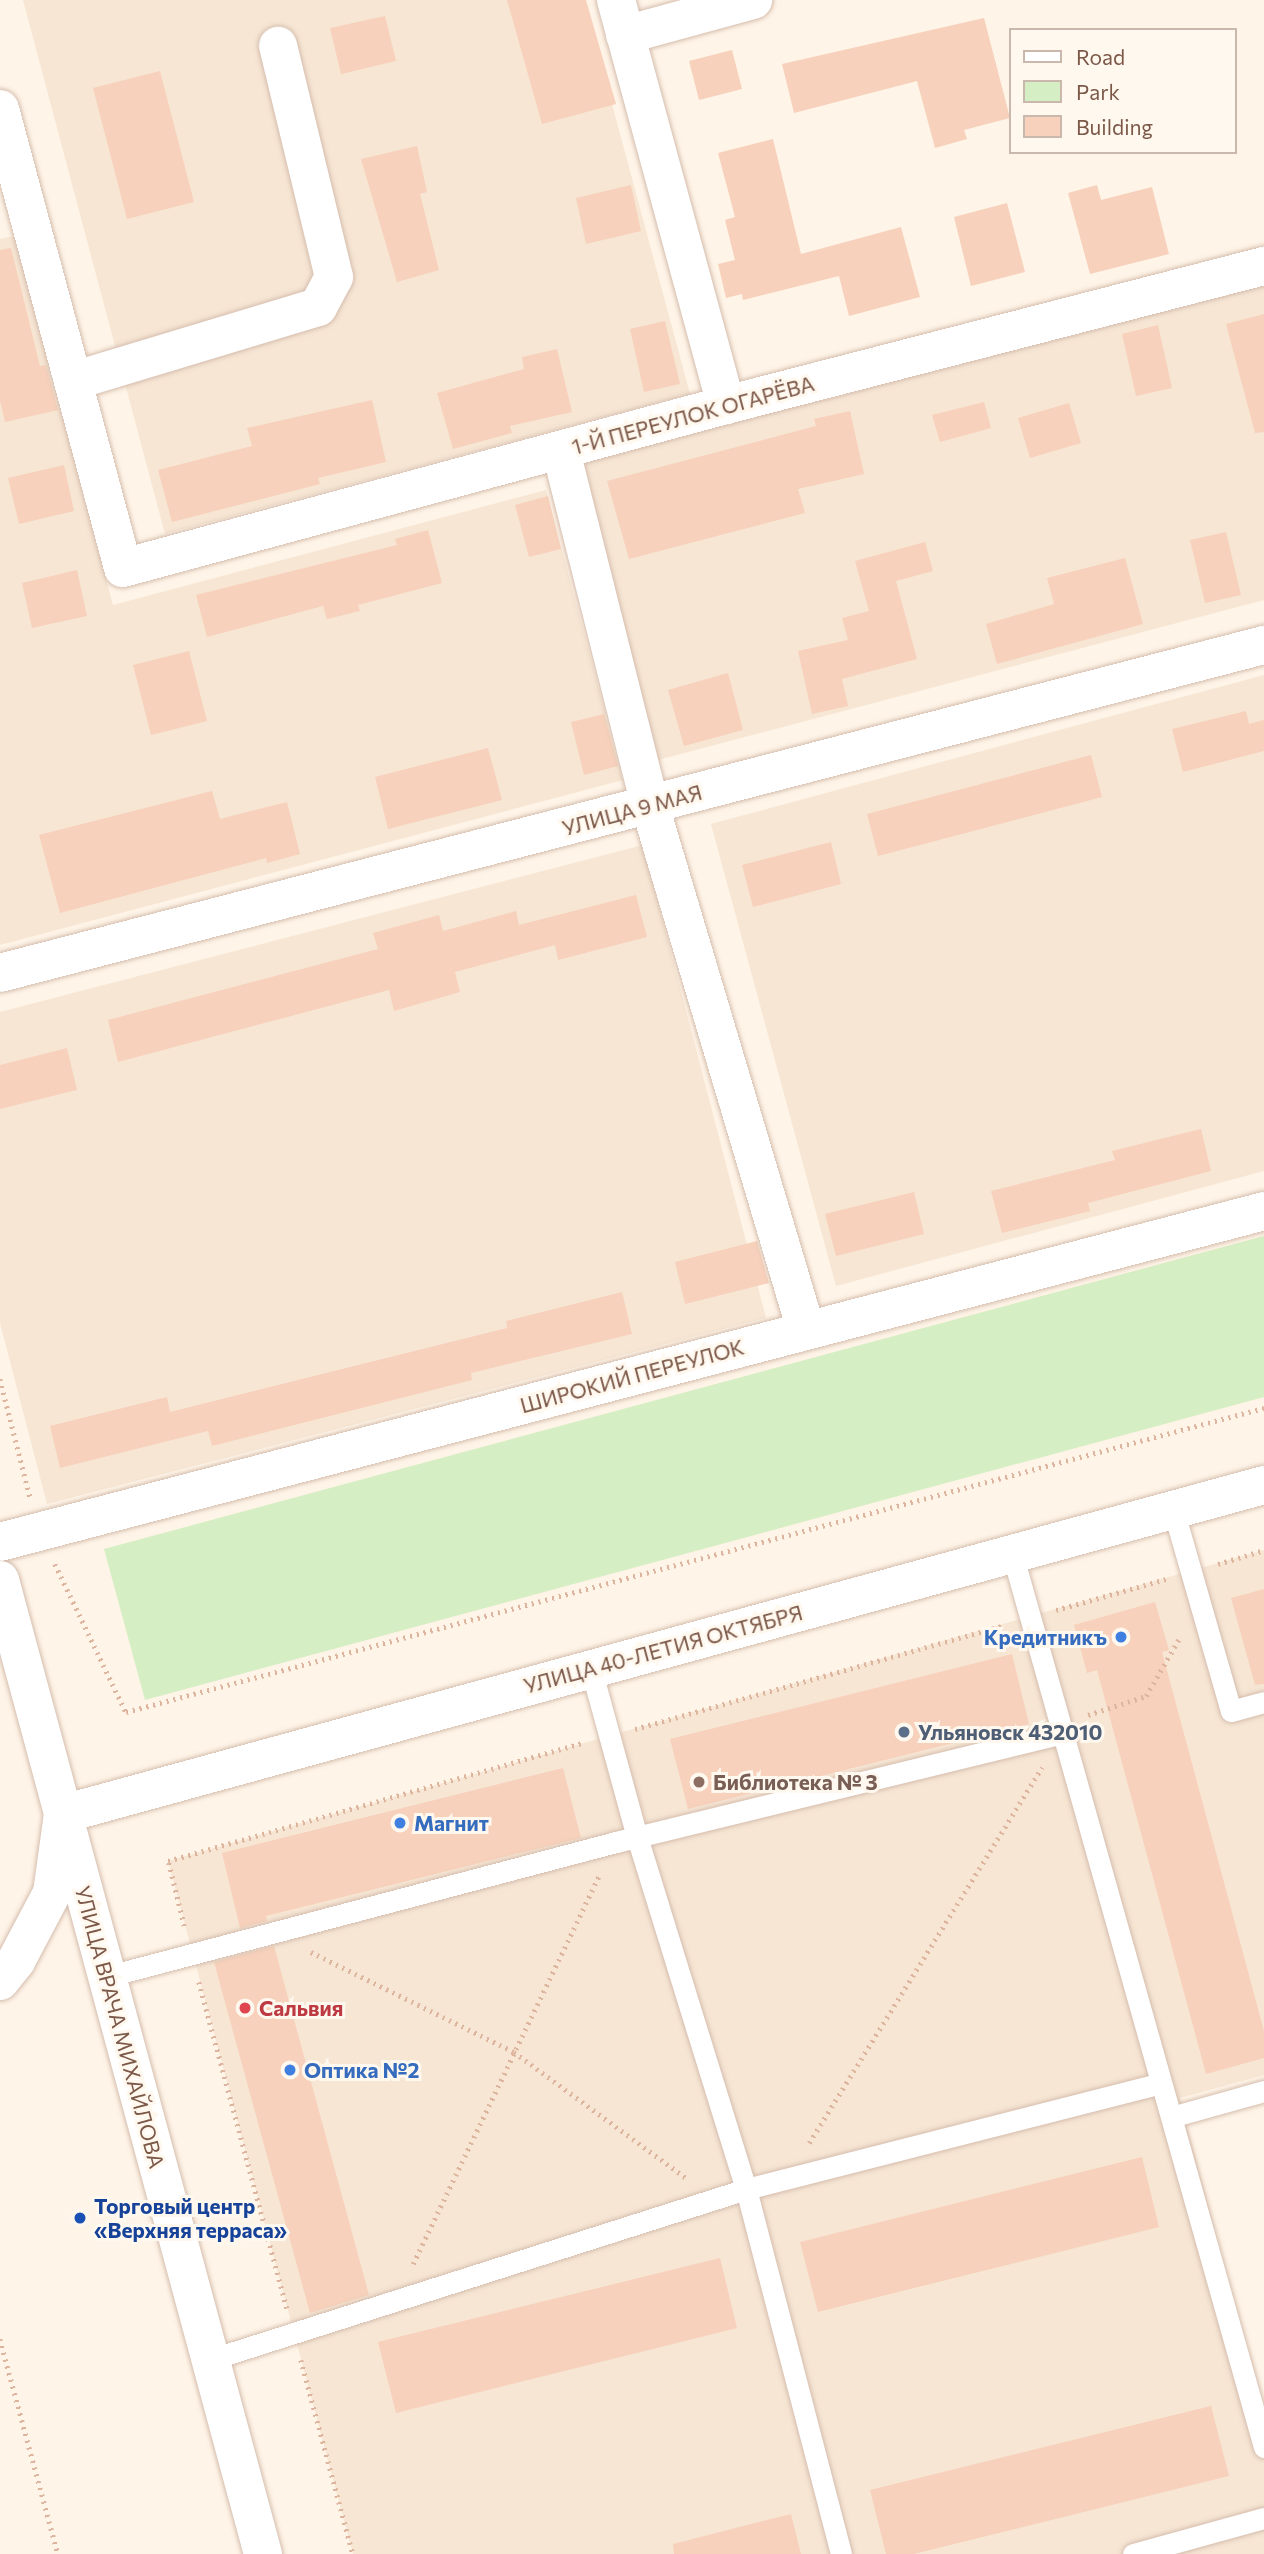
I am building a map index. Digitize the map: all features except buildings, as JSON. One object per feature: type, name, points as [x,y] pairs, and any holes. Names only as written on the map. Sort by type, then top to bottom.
[{"type":"street","points":[[726,405],[620,18],[753,0]]},
{"type":"street","points":[[0,109],[10,183],[73,381],[318,307],[334,277],[278,46]]},
{"type":"street","name":"1-Й ПЕРЕУЛОК ОГАРЁВА","points":[[73,381],[123,568],[726,405],[1264,266]]},
{"type":"street","points":[[561,451],[650,806],[806,1330]]},
{"type":"street","name":"УЛИЦА 9 МАЯ","points":[[0,973],[1264,645]]},
{"type":"street","name":"ШИРОКИЙ ПЕРЕУЛОК","points":[[0,1542],[1264,1211]]},
{"type":"street","name":"УЛИЦА 40-ЛЕТИЯ ОКТЯБРЯ","points":[[63,1814],[1264,1485]]},
{"type":"street","name":"УЛИЦА ВРАЧА МИХАЙЛОВА","points":[[0,1580],[262,2554]]},
{"type":"street","points":[[8,1971],[52,1894],[63,1814]]},
{"type":"lane","points":[[1173,1509],[1231,1711],[1264,1702]]},
{"type":"lane","points":[[1012,1553],[1264,2447]]},
{"type":"lane","points":[[591,1669],[610,1736],[626,1840],[746,2189],[841,2554]]},
{"type":"lane","points":[[106,1977],[191,1951],[1061,1729]]},
{"type":"lane","points":[[209,2360],[746,2189],[1161,2083]]},
{"type":"lane","points":[[1171,2116],[1264,2091]]},
{"type":"lane","points":[[1133,2554],[1264,2518]]},
{"type":"path","points":[[126,1712],[1264,1408]]},
{"type":"path","points":[[354,2554],[168,1861],[1264,1550]]},
{"type":"path","points":[[788,2178],[1061,1729],[1146,1696],[1200,1603]]},
{"type":"path","points":[[395,2302],[514,2052],[626,1840]]},
{"type":"path","points":[[270,1931],[514,2052],[714,2199]]},
{"type":"path","points":[[0,2339],[58,2554]]},
{"type":"shaded area","points":[[23,0],[584,0],[690,394],[165,534]]},
{"type":"shaded area","points":[[15,236],[113,605],[546,490],[623,780],[0,945],[0,239]]},
{"type":"shaded area","points":[[1264,277],[1264,600],[654,761],[575,463]]},
{"type":"shaded area","points":[[1264,675],[1264,1171],[836,1286],[711,824]]},
{"type":"shaded area","points":[[643,845],[766,1318],[47,1504],[0,1323],[0,1012]]},
{"type":"shaded area","points":[[1264,1550],[1264,2075],[1180,2098],[1264,2416],[1264,2554],[353,2554],[168,1861]]},
{"type":"green space","points":[[1264,1236],[1264,1397],[145,1700],[104,1549]]},
{"type":"place","name":"Кредитникъ","points":[[1121,1637]]},
{"type":"place","name":"Ульяновск 432010","points":[[904,1732]]},
{"type":"place","name":"Библиотека № 3","points":[[699,1782]]},
{"type":"place","name":"Магнит","points":[[400,1823]]},
{"type":"place","name":"Сальвия","points":[[245,2008]]},
{"type":"place","name":"Оптика №2","points":[[290,2070]]},
{"type":"place","name":"Торговый центр «Верхняя терраса»","points":[[80,2218]]}]
